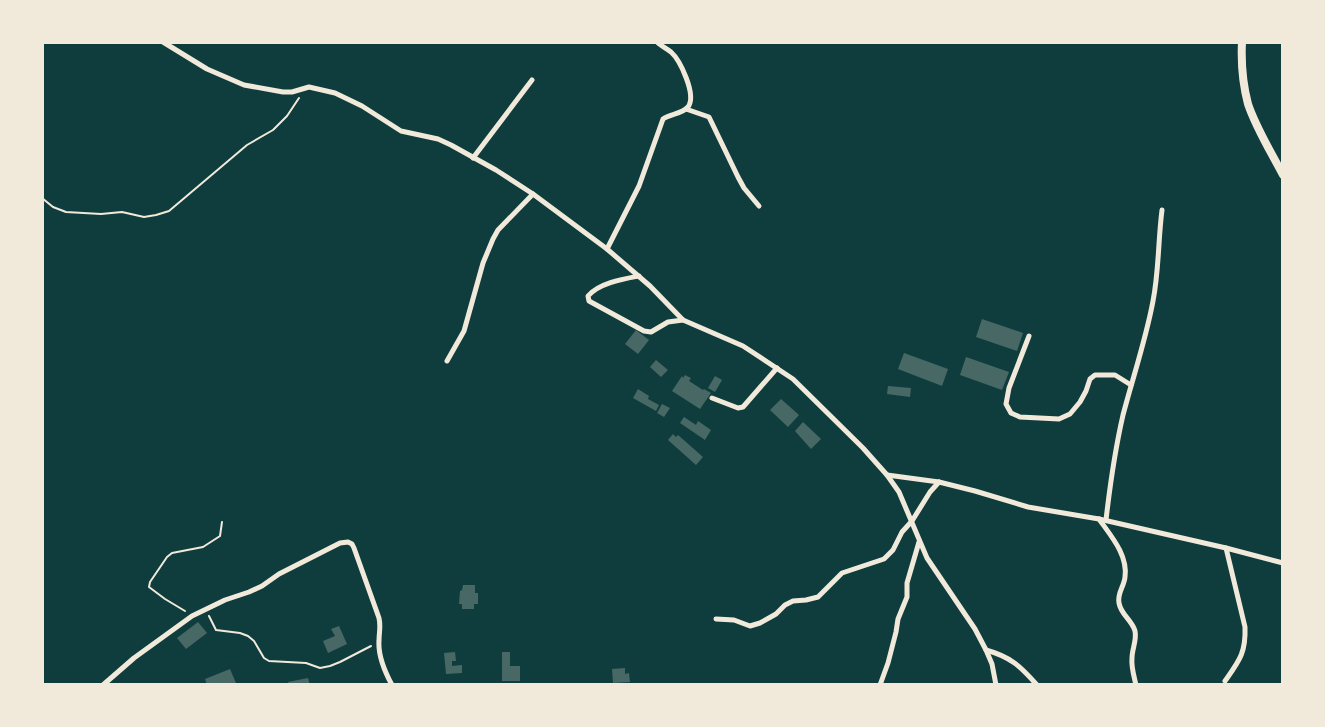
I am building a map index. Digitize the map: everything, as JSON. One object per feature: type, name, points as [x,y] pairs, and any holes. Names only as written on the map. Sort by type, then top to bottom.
[{"type":"highway","points":[[1242,42],[1248,104],[1283,175]]},
{"type":"street","points":[[163,42],[208,69],[244,85],[283,92],[309,87],[335,93],[362,106],[401,131],[438,139],[474,158],[533,194],[607,249],[639,276],[683,320],[743,346],[778,368],[808,393],[900,492],[927,558],[986,650],[996,685]]},
{"type":"street","points":[[657,42],[672,53],[688,80],[691,98],[686,109]]},
{"type":"street","points":[[474,158],[532,80]]},
{"type":"street","points":[[607,249],[639,186],[663,119],[686,109],[709,117],[737,177],[759,206]]},
{"type":"street","points":[[447,361],[464,331],[483,263],[493,239],[498,230],[533,194]]},
{"type":"street","points":[[1136,685],[1132,666],[1136,638],[1134,628],[1125,616],[1118,595],[1125,565],[1102,519],[1131,385],[1152,305],[1162,211]]},
{"type":"street","points":[[639,276],[592,291],[588,296],[589,301],[644,331],[651,332],[668,322],[683,320]]},
{"type":"street","points":[[1029,336],[1009,388],[1006,404],[1011,413],[1020,417],[1059,419],[1070,414],[1080,402],[1090,379],[1095,375],[1115,375],[1131,385]]},
{"type":"street","points":[[712,398],[738,408],[743,407],[778,368]]},
{"type":"street","points":[[887,475],[939,482],[1028,507],[1102,519],[1283,563]]},
{"type":"street","points":[[716,619],[734,620],[750,626],[760,623],[793,601],[818,597],[842,573],[884,559],[939,482]]},
{"type":"street","points":[[103,685],[160,638],[192,616],[262,586],[307,559],[340,543],[348,542],[355,548],[379,618],[383,664],[392,685]]},
{"type":"street","points":[[880,685],[898,619],[907,597],[907,583],[919,542]]},
{"type":"street","points":[[1225,681],[1243,652],[1246,640],[1226,548]]},
{"type":"street","points":[[986,650],[1017,663],[1037,685]]},
{"type":"path","points":[[42,198],[53,207],[66,212],[122,212],[144,217],[169,211],[247,145],[273,130],[287,116],[304,88]]},
{"type":"path","points":[[192,616],[156,593],[149,587],[150,582],[172,553],[203,547],[220,537],[222,522]]},
{"type":"path","points":[[206,609],[216,630],[248,636],[269,661],[306,663],[320,668],[330,666],[379,642]]},
{"type":"building","points":[[982,319],[1023,333],[1017,351],[976,337]]},
{"type":"building","points":[[636,330],[649,340],[638,354],[625,344]]},
{"type":"building","points":[[904,353],[948,369],[942,386],[898,369]]},
{"type":"building","points":[[966,357],[1009,372],[1002,390],[960,375]]},
{"type":"building","points":[[656,360],[668,370],[661,377],[650,367]]},
{"type":"building","points":[[685,375],[691,378],[689,381],[711,393],[700,409],[672,391]]},
{"type":"building","points":[[715,376],[722,380],[715,392],[708,388]]},
{"type":"building","points":[[888,386],[911,388],[910,397],[887,394]]},
{"type":"building","points":[[638,389],[659,405],[656,411],[633,398]]},
{"type":"building","points":[[781,399],[799,415],[788,427],[770,410]]},
{"type":"building","points":[[662,404],[670,408],[664,417],[657,413]]},
{"type":"building","points":[[684,417],[696,425],[698,421],[711,430],[705,440],[680,423]]},
{"type":"building","points":[[803,422],[821,439],[811,449],[795,431]]},
{"type":"building","points":[[673,434],[676,437],[678,435],[703,457],[696,465],[668,440]]},
{"type":"building","points":[[463,585],[475,585],[478,604],[474,604],[474,609],[462,609],[462,604],[459,604]]},
{"type":"building","points":[[198,622],[207,633],[186,649],[177,638]]},
{"type":"building","points":[[339,626],[347,644],[328,653],[323,641],[335,636],[331,629]]},
{"type":"building","points":[[455,652],[456,661],[452,661],[452,666],[462,665],[462,673],[446,674],[444,653]]},
{"type":"building","points":[[502,652],[510,652],[510,666],[520,666],[520,681],[502,681]]},
{"type":"building","points":[[625,668],[630,682],[613,683],[612,669]]},
{"type":"building","points":[[230,669],[236,683],[207,685],[205,679]]},
{"type":"building","points":[[308,678],[310,685],[289,685],[288,682]]}]
